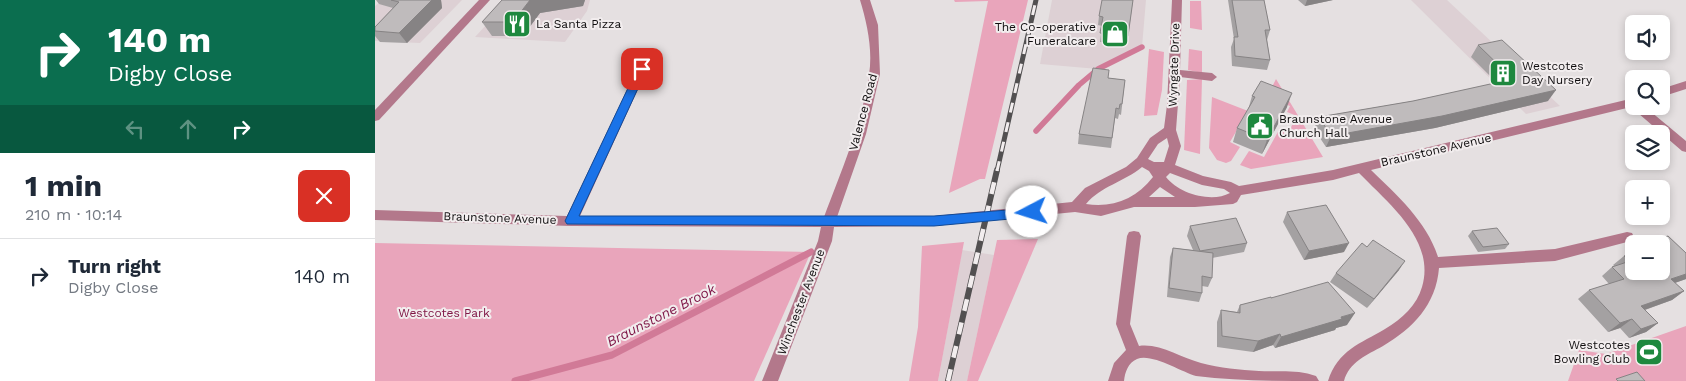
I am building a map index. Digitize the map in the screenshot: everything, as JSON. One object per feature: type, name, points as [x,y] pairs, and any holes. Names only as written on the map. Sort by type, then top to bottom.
[{"type":"street","points":[[375,117],[485,0]]},
{"type":"street","name":"Valence Road","points":[[829,222],[860,134],[875,74],[873,25],[865,0]]},
{"type":"street","name":"Wyngate Drive","points":[[1167,167],[1172,161],[1175,146],[1170,130],[1175,73],[1177,0]]},
{"type":"street","points":[[571,221],[650,52]]},
{"type":"street","points":[[1175,73],[1212,77]]},
{"type":"street","points":[[1670,90],[1686,85]]},
{"type":"street","name":"Braunstone Avenue","points":[[1146,164],[1167,167],[1202,180],[1227,185],[1237,191],[1333,175],[1360,167],[1625,106]]},
{"type":"street","points":[[1647,115],[1686,148]]},
{"type":"street","points":[[1075,207],[1089,191],[1146,164],[1155,141],[1170,130]]},
{"type":"street","points":[[1146,164],[1165,186],[1195,202]]},
{"type":"street","name":"Braunstone Avenue","points":[[1134,202],[1153,186],[1167,167]]},
{"type":"street","points":[[1336,381],[1338,372],[1347,359],[1405,324],[1426,294],[1433,263],[1429,249],[1406,215],[1360,167]]},
{"type":"street","name":"Braunstone Avenue","points":[[375,215],[571,221],[934,221],[1075,207],[1101,211],[1134,202],[1195,202],[1233,198],[1237,191]]},
{"type":"street","name":"Winchester Avenue","points":[[770,381],[825,241],[829,222]]},
{"type":"street","points":[[1134,236],[1123,324],[1134,353]]},
{"type":"street","points":[[1433,263],[1555,255],[1625,238]]},
{"type":"street","points":[[1117,381],[1118,370],[1123,361],[1134,353],[1144,350],[1157,353],[1174,362],[1199,370],[1263,378],[1298,377],[1311,381]]},
{"type":"shaded area","points":[[383,0],[462,0],[420,43],[375,41],[375,6]]},
{"type":"shaded area","points":[[509,0],[590,0],[587,11],[565,42],[475,37]]},
{"type":"shaded area","points":[[1052,0],[1146,0],[1142,47],[1098,69],[1040,64]]},
{"type":"shaded area","points":[[1411,0],[1447,0],[1560,106],[1526,114]]},
{"type":"shaded area","points":[[962,250],[994,255],[967,381],[938,381]]},
{"type":"green space","points":[[954,0],[1028,0],[985,179],[980,179],[949,193],[988,1],[955,2]]},
{"type":"green space","points":[[1190,1],[1201,1],[1202,30],[1190,28]]},
{"type":"green space","points":[[1149,49],[1164,52],[1162,90],[1157,115],[1144,116]]},
{"type":"green space","points":[[1189,49],[1202,51],[1202,73],[1188,70]]},
{"type":"green space","points":[[1202,79],[1200,154],[1184,150],[1187,80]]},
{"type":"green space","points":[[1276,79],[1323,157],[1251,169],[1240,165],[1249,151],[1264,157],[1280,128],[1289,131],[1297,116],[1287,112],[1290,106],[1267,97]]},
{"type":"green space","points":[[1212,97],[1248,111],[1230,142],[1240,147],[1231,161],[1226,163],[1217,160],[1209,148]]},
{"type":"green space","points":[[1038,239],[978,381],[967,381],[997,240]]},
{"type":"green space","points":[[964,242],[938,381],[909,381],[918,327],[922,246]]},
{"type":"green space","name":"Westcotes Park","points":[[375,243],[811,252],[754,381],[375,381]]},
{"type":"green space","name":"Westcotes Bowling Club","points":[[1686,326],[1686,381],[1568,381],[1579,350],[1606,354]]},
{"type":"building","points":[[391,0],[432,0],[399,33],[375,31],[375,27],[399,2]]},
{"type":"building","points":[[502,0],[530,0],[513,22],[482,22]]},
{"type":"building","points":[[1102,0],[1133,0],[1128,36],[1100,33],[1103,17],[1099,16]]},
{"type":"building","points":[[1232,0],[1264,0],[1270,30],[1265,30],[1270,60],[1235,56],[1234,37],[1238,37]]},
{"type":"building","points":[[1502,40],[1556,90],[1442,116],[1331,136],[1319,117],[1413,101],[1513,79],[1478,45]]},
{"type":"building","points":[[1093,68],[1109,70],[1108,78],[1125,80],[1122,104],[1120,104],[1119,109],[1116,108],[1112,138],[1079,134]]},
{"type":"building","name":"Braunstone Avenue Church Hall","points":[[1261,81],[1292,93],[1267,140],[1237,128],[1255,97],[1252,96]]},
{"type":"building","points":[[1326,205],[1349,243],[1309,251],[1287,212]]},
{"type":"building","points":[[1236,218],[1247,243],[1200,251],[1190,226]]},
{"type":"building","points":[[1497,228],[1509,244],[1483,247],[1472,231]]},
{"type":"building","points":[[1670,238],[1686,253],[1686,274],[1671,279],[1684,291],[1641,306],[1658,323],[1641,329],[1632,319],[1620,323],[1589,290],[1624,279],[1612,267],[1625,263],[1625,280],[1670,280]]},
{"type":"building","points":[[1373,240],[1405,261],[1374,299],[1336,273],[1362,243],[1367,247]]},
{"type":"building","points":[[1173,248],[1213,253],[1212,278],[1202,276],[1202,293],[1169,288]]},
{"type":"building","points":[[1328,282],[1355,313],[1341,317],[1342,319],[1281,337],[1280,334],[1258,341],[1222,336],[1221,310],[1240,313],[1240,305]]},
{"type":"building","points":[[1637,372],[1645,381],[1618,381],[1616,379]]},
{"type":"waterway","name":"Braunstone Brook","points":[[1036,131],[1079,85],[1098,69],[1142,47]]},
{"type":"waterway","name":"Braunstone Brook","points":[[515,381],[612,355],[811,252]]},
{"type":"railway","points":[[997,171],[1036,0]]},
{"type":"railway","points":[[948,381],[997,170]]},
{"type":"place","name":"La Santa Pizza","points":[[517,24]]},
{"type":"place","name":"The Co-operative Funeralcare","points":[[1115,34]]},
{"type":"place","name":"Westcotes Day Nursery","points":[[1503,73]]},
{"type":"place","name":"Braunstone Avenue Church Hall","points":[[1260,126]]},
{"type":"place","name":"Westcotes Bowling Club","points":[[1649,352]]},
{"type":"route","points":[[642,69],[571,221],[934,221],[1032,212]]}]
